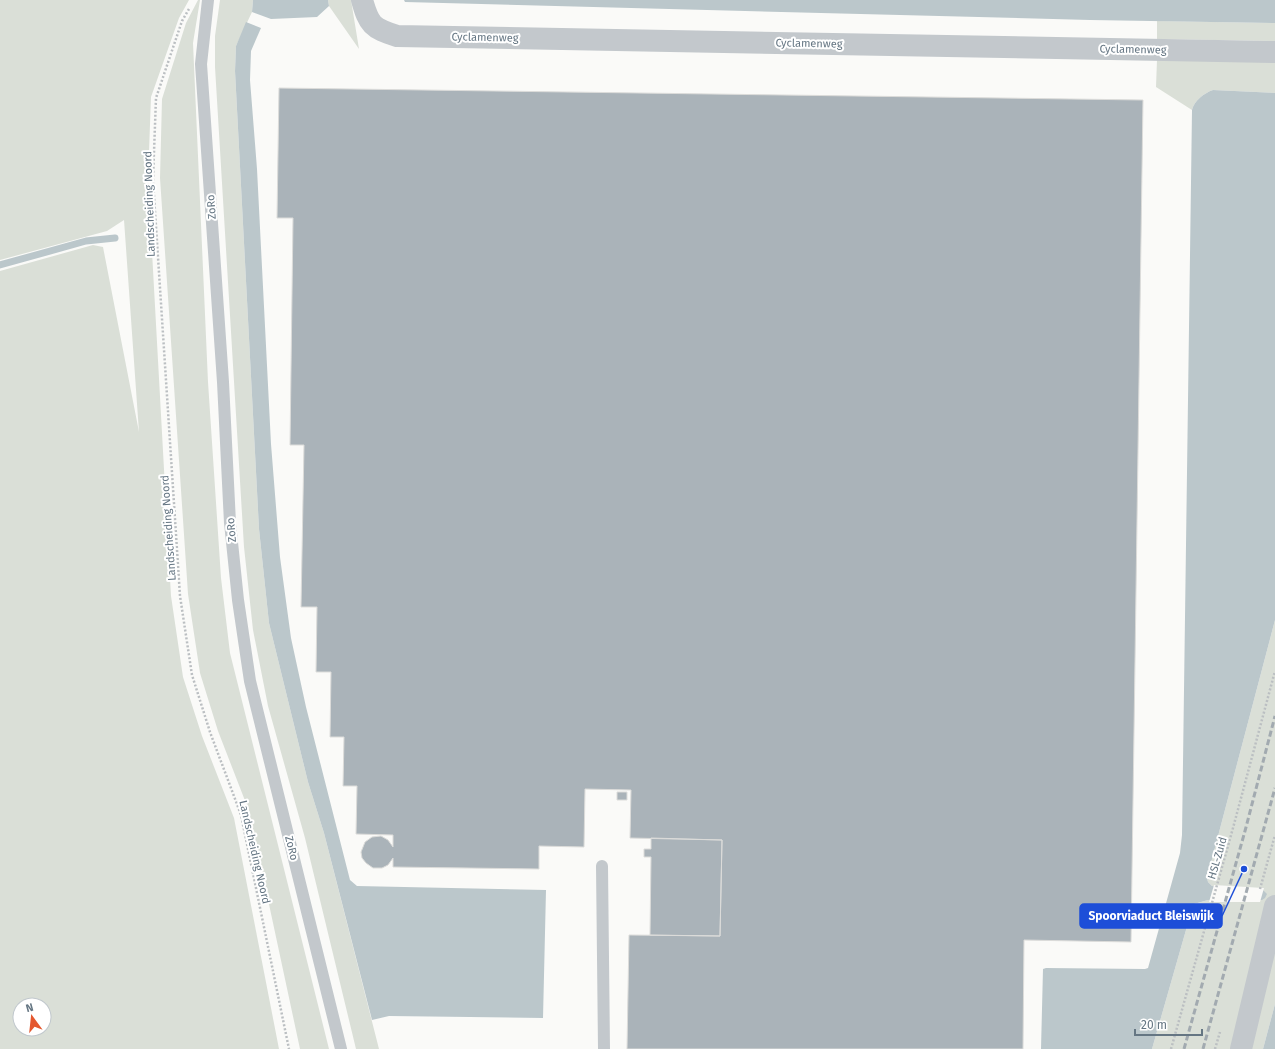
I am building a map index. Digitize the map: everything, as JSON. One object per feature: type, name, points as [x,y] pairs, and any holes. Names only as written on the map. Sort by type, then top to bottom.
[{"type":"street","name":"Cyclamenweg","points":[[362,0],[368,20],[380,30],[397,36],[1275,52]]},
{"type":"street","points":[[1241,1049],[1275,906]]},
{"type":"lane","name":"ZoRo","points":[[208,0],[201,64],[223,382],[230,523],[238,600],[250,681],[341,1049]]},
{"type":"lane","points":[[602,866],[604,1049]]},
{"type":"path","name":"Landscheiding Noord","points":[[191,5],[182,21],[156,98],[153,180],[180,596],[192,675],[210,732],[240,815],[288,1049]]},
{"type":"path","name":"HSL-Zuid","points":[[1172,1049],[1275,671]]},
{"type":"shaded area","points":[[0,0],[189,0],[179,18],[151,97],[148,179],[171,596],[183,677],[202,736],[234,818],[279,1049],[0,1049],[0,271],[93,245],[103,247],[139,432],[124,220],[107,231],[0,260]]},
{"type":"shaded area","points":[[198,0],[200,0],[193,43],[208,382],[221,578],[230,653],[329,1049],[300,1049],[249,811],[218,731],[200,673],[188,594],[160,178],[162,99],[186,23]]},
{"type":"shaded area","points":[[220,0],[253,0],[252,12],[236,46],[235,71],[259,529],[269,623],[308,782],[324,833],[379,1049],[356,1049],[305,838],[268,706],[253,630],[244,547],[215,67],[215,36]]},
{"type":"shaded area","points":[[253,0],[328,0],[329,6],[317,17],[271,19],[252,12]]},
{"type":"shaded area","points":[[328,0],[351,0],[359,49],[329,6]]},
{"type":"shaded area","points":[[404,0],[1275,0],[1275,23],[1090,20],[405,2]]},
{"type":"shaded area","points":[[1157,21],[1275,23],[1275,41],[1157,39]]},
{"type":"shaded area","points":[[246,22],[261,28],[251,51],[250,80],[257,169],[271,444],[280,557],[291,638],[306,707],[350,880],[357,886],[546,890],[543,1018],[389,1016],[372,1020],[324,833],[308,782],[269,623],[259,529],[235,71],[236,46]]},
{"type":"shaded area","points":[[1157,60],[1275,62],[1275,93],[1213,90],[1200,98],[1192,110],[1156,87]]},
{"type":"shaded area","points":[[1213,90],[1275,93],[1275,620],[1207,878],[1208,882],[1212,886],[1263,890],[1267,894],[1262,900],[1208,900],[1194,904],[1152,1049],[1041,1049],[1043,969],[1148,968],[1180,853],[1182,835],[1192,110],[1200,98]]},
{"type":"shaded area","points":[[1275,620],[1275,1004],[1263,1049],[1152,1049],[1194,904],[1208,900],[1262,900],[1263,890],[1212,886],[1208,882],[1207,878]]},
{"type":"shaded area","points":[[1275,1004],[1275,1049],[1263,1049]]},
{"type":"pier","points":[[1214,885],[1264,888],[1260,902],[1209,902]]},
{"type":"building","points":[[279,88],[1143,100],[1131,942],[1024,940],[1023,1049],[627,1049],[629,935],[720,936],[722,840],[630,838],[631,790],[585,789],[584,847],[539,846],[539,869],[393,867],[393,858],[388,865],[382,868],[373,868],[362,858],[361,852],[365,842],[372,837],[381,836],[388,840],[393,847],[393,835],[356,834],[357,786],[343,786],[344,737],[330,737],[331,672],[316,672],[317,607],[301,607],[304,445],[290,445],[293,218],[277,218]]},
{"type":"building","points":[[617,792],[627,792],[627,800],[617,800]]},
{"type":"building","points":[[651,838],[722,840],[720,936],[650,935],[651,857],[644,857],[644,849],[651,849]]},
{"type":"waterway","points":[[0,265],[86,241],[115,238]]},
{"type":"railway","points":[[1184,1049],[1245,831],[1275,716]]},
{"type":"railway","points":[[1203,1049],[1275,788]]},
{"type":"place","name":"Spoorviaduct Bleiswijk","points":[[1244,869]]}]
